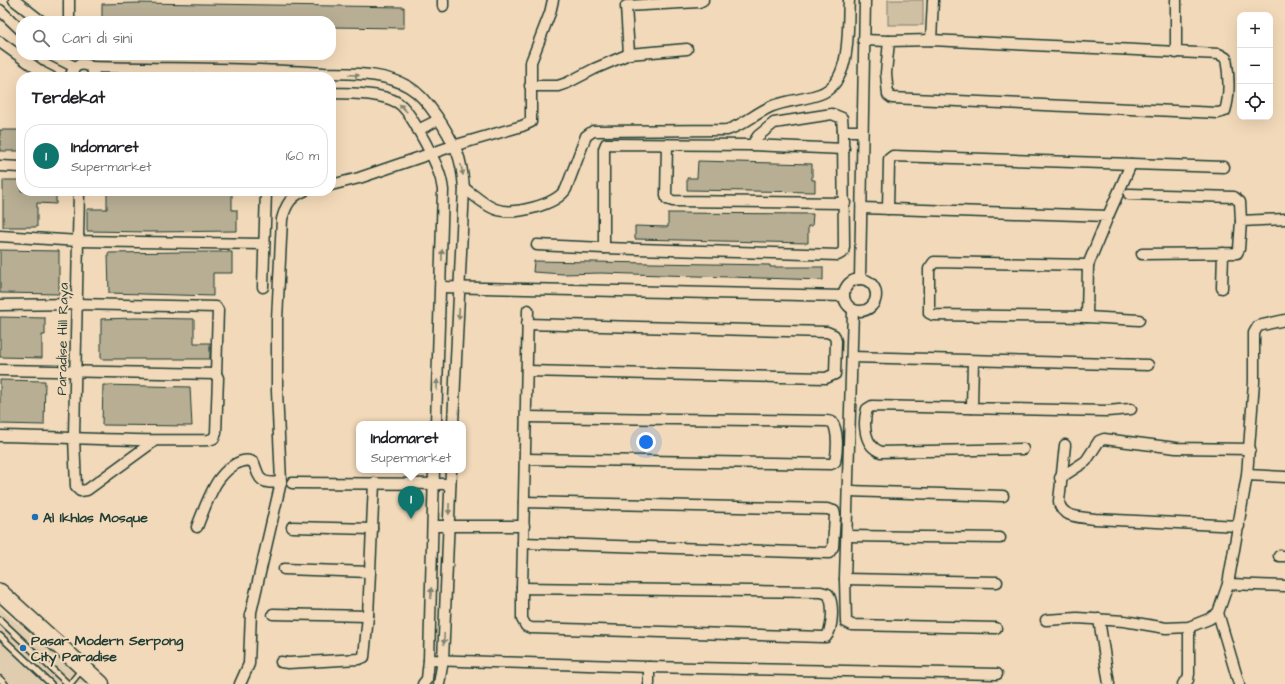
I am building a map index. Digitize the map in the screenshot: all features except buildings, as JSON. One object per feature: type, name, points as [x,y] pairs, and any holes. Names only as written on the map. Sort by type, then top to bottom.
[{"type":"main road","points":[[2,597],[92,677]]},
{"type":"street","points":[[14,0],[35,16]]},
{"type":"street","points":[[69,0],[69,16]]},
{"type":"street","points":[[336,184],[359,178],[453,146],[531,122],[531,62],[550,13],[553,0]]},
{"type":"street","points":[[629,54],[626,3],[699,2],[703,0]]},
{"type":"street","points":[[464,188],[495,210],[525,210],[562,196],[586,136],[593,131],[727,130],[736,128],[769,108],[821,94],[835,81],[846,60],[849,0]]},
{"type":"street","points":[[860,279],[863,40],[865,0]]},
{"type":"street","points":[[931,40],[933,0]]},
{"type":"street","points":[[1176,0],[1176,53]]},
{"type":"street","points":[[0,10],[16,25]]},
{"type":"street","points":[[863,40],[931,40],[1219,54],[1226,58],[1228,67],[1228,102],[1225,111],[1218,113],[892,98],[888,96],[886,91],[889,41]]},
{"type":"street","points":[[0,42],[16,54]]},
{"type":"street","points":[[530,86],[558,86],[629,54],[687,49]]},
{"type":"street","points":[[25,60],[42,72]]},
{"type":"street","points":[[61,60],[75,67]]},
{"type":"street","points":[[72,72],[75,67],[83,64],[91,67],[234,72]]},
{"type":"street","points":[[91,67],[93,72]]},
{"type":"street","points":[[336,75],[379,76],[394,80],[420,94],[438,120],[453,146],[462,170],[464,188],[453,421]]},
{"type":"street","points":[[336,93],[364,94],[387,98],[401,105],[412,118],[441,174],[443,190],[436,421]]},
{"type":"street","points":[[537,245],[838,255],[843,252],[844,131],[842,118],[832,114],[782,121],[765,129],[752,145]]},
{"type":"street","points":[[418,130],[438,120]]},
{"type":"street","points":[[844,131],[862,131]]},
{"type":"street","points":[[604,248],[605,146],[609,144],[752,145],[844,149]]},
{"type":"street","points":[[667,145],[666,195],[668,199],[673,201],[844,203]]},
{"type":"street","points":[[888,209],[889,163],[893,156],[1224,167]]},
{"type":"street","points":[[1088,317],[1088,265],[1131,164]]},
{"type":"street","points":[[0,166],[16,167]]},
{"type":"street","points":[[1129,194],[1234,197],[1240,202],[1241,221],[1239,251],[1223,253],[1142,254]]},
{"type":"street","name":"Paradise Hill Raya","points":[[79,196],[74,437],[76,487],[80,491],[87,490],[153,442]]},
{"type":"street","points":[[263,288],[266,196]]},
{"type":"street","points":[[240,684],[249,664],[251,612],[281,482],[277,384],[280,245],[282,219],[285,208],[291,198],[295,196]]},
{"type":"street","points":[[862,208],[1108,216]]},
{"type":"street","points":[[1241,221],[1285,219]]},
{"type":"street","points":[[0,236],[79,241],[264,244]]},
{"type":"street","points":[[1222,288],[1223,253]]},
{"type":"street","points":[[1088,265],[934,262],[931,264],[929,276],[930,313],[933,315],[1088,317],[1138,320]]},
{"type":"street","points":[[855,279],[870,282],[876,296],[872,305],[863,310],[853,310],[847,304],[844,296],[848,284],[855,279]]},
{"type":"street","points":[[441,287],[460,286],[844,296]]},
{"type":"street","points":[[0,305],[77,304],[216,307],[218,310],[216,374],[218,378],[216,433],[214,438],[209,440],[153,442],[74,437],[0,436]]},
{"type":"street","points":[[522,588],[821,592],[828,594],[831,600],[830,630],[826,636],[823,637],[531,628],[526,626],[522,619],[522,588],[528,310]]},
{"type":"street","points":[[853,310],[845,579],[846,622],[848,624],[996,628]]},
{"type":"street","points":[[1046,620],[1077,618],[1099,619],[1166,628],[1189,627],[1210,619],[1218,613],[1228,584],[1247,475],[1250,449],[1254,333],[1258,326],[1285,320]]},
{"type":"street","points":[[527,371],[826,378],[835,374],[836,341],[834,334],[827,332],[528,324]]},
{"type":"street","points":[[852,357],[1148,365]]},
{"type":"street","points":[[972,408],[973,361]]},
{"type":"street","points":[[0,370],[216,374]]},
{"type":"street","points":[[1023,449],[881,452],[874,450],[869,444],[866,430],[866,412],[869,407],[1106,411],[1131,409]]},
{"type":"street","points":[[525,459],[831,464],[835,462],[836,457],[836,430],[832,422],[827,421],[526,416]]},
{"type":"street","points":[[1060,478],[1086,461],[1099,441],[1104,439],[1176,448],[1250,449]]},
{"type":"street","points":[[1065,445],[1060,478],[1059,505],[1065,512],[1071,515],[1095,519],[1239,526]]},
{"type":"street","points":[[197,527],[219,478],[239,462],[246,460],[254,463],[258,476],[263,481],[269,483],[281,482]]},
{"type":"street","points":[[423,684],[427,679],[429,660],[434,473]]},
{"type":"street","points":[[439,684],[443,660],[451,473]]},
{"type":"street","points":[[1247,475],[1285,478]]},
{"type":"street","points":[[292,483],[450,484]]},
{"type":"street","points":[[280,662],[288,663],[362,659],[365,655],[374,483]]},
{"type":"street","points":[[848,491],[1003,496]]},
{"type":"street","points":[[523,544],[829,553],[833,547],[835,515],[834,512],[827,508],[524,502]]},
{"type":"street","points":[[433,526],[524,526]]},
{"type":"street","points":[[292,527],[372,529]]},
{"type":"street","points":[[847,536],[1000,538]]},
{"type":"street","points":[[284,569],[370,572]]},
{"type":"street","points":[[845,579],[997,582]]},
{"type":"street","points":[[1228,584],[1285,586]]},
{"type":"street","points":[[1218,613],[1239,684]]},
{"type":"street","points":[[273,614],[368,616]]},
{"type":"street","points":[[1099,619],[1109,684]]},
{"type":"street","points":[[1183,684],[1188,680],[1189,674],[1189,627]]},
{"type":"street","points":[[429,660],[650,667],[998,674]]},
{"type":"street","points":[[649,684],[650,667]]},
{"type":"lane","points":[[0,620],[67,683]]},
{"type":"lane","points":[[0,636],[51,684]]},
{"type":"lane","points":[[57,684],[92,677]]},
{"type":"lane","points":[[0,679],[5,684]]},
{"type":"shaded area","points":[[888,0],[923,0],[923,25],[888,25]]},
{"type":"shaded area","name":"Pasar Modern Serpong City Paradise","points":[[0,608],[4,612],[89,684],[0,684]]},
{"type":"place","name":"Al Ikhlas Mosque","points":[[35,517]]},
{"type":"place","name":"Indomaret","points":[[411,519]]},
{"type":"place","name":"Pasar Modern Serpong City Paradise","points":[[23,648]]}]
